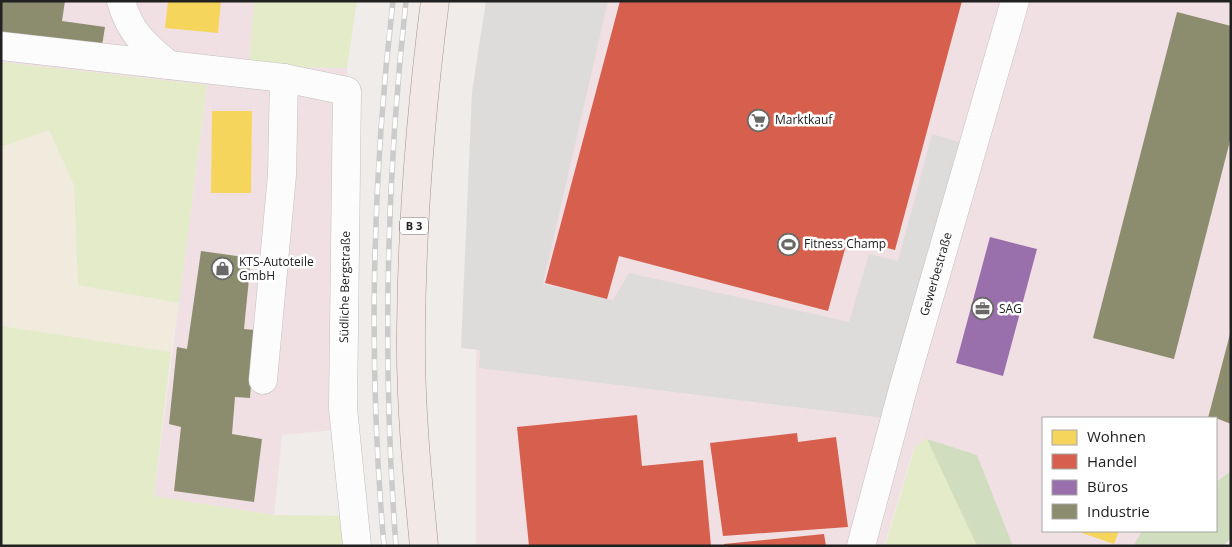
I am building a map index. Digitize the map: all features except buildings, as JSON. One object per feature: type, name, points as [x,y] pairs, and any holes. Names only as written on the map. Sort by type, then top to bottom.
[{"type":"main road","name":"B 3","points":[[424,546],[415,452],[411,332],[414,227],[425,78],[435,1]]},
{"type":"street","points":[[121,1],[127,22],[135,34],[169,65]]},
{"type":"street","name":"Gewerbestraße","points":[[861,546],[904,385],[1015,1]]},
{"type":"street","name":"Südliche Bergstraße","points":[[1,46],[284,78],[347,91],[343,408],[357,546]]},
{"type":"street","points":[[263,380],[282,175],[284,78]]},
{"type":"shaded area","points":[[1,1],[254,1],[249,67],[347,68],[335,430],[282,435],[274,515],[154,496],[207,85],[1,62]]},
{"type":"shaded area","points":[[486,1],[608,1],[543,284],[613,300],[629,273],[849,322],[869,254],[898,261],[932,134],[963,143],[884,418],[479,368],[480,350],[461,348],[472,92]]},
{"type":"shaded area","points":[[503,1],[1231,1],[1231,471],[1217,481],[1217,417],[1042,417],[1042,532],[1141,532],[1133,546],[1013,546],[977,455],[927,439],[914,448],[884,546],[476,546],[476,355]]},
{"type":"shaded area","points":[[49,130],[74,184],[78,285],[179,303],[171,352],[1,326],[1,147]]},
{"type":"green space","points":[[254,1],[357,1],[347,68],[249,67]]},
{"type":"green space","points":[[1,62],[207,85],[179,303],[78,285],[74,185],[49,130],[1,147]]},
{"type":"green space","points":[[1,326],[171,352],[154,496],[274,515],[350,516],[353,546],[1,546]]},
{"type":"green space","points":[[927,438],[977,546],[885,546],[915,447]]},
{"type":"green space","points":[[927,439],[977,455],[1013,546],[977,546]]},
{"type":"green space","points":[[1231,471],[1231,538],[1223,546],[1133,546],[1141,532],[1217,532],[1217,481]]},
{"type":"railway","points":[[384,546],[376,410],[375,273],[380,137],[393,1]]},
{"type":"railway","points":[[396,546],[389,410],[388,273],[394,137],[406,1]]},
{"type":"place","name":"Marktkauf","points":[[759,120]]},
{"type":"place","name":"Fitness Champ","points":[[788,244]]},
{"type":"place","name":"KTS-Autoteile GmbH","points":[[223,269]]},
{"type":"place","name":"SAG","points":[[983,309]]}]
